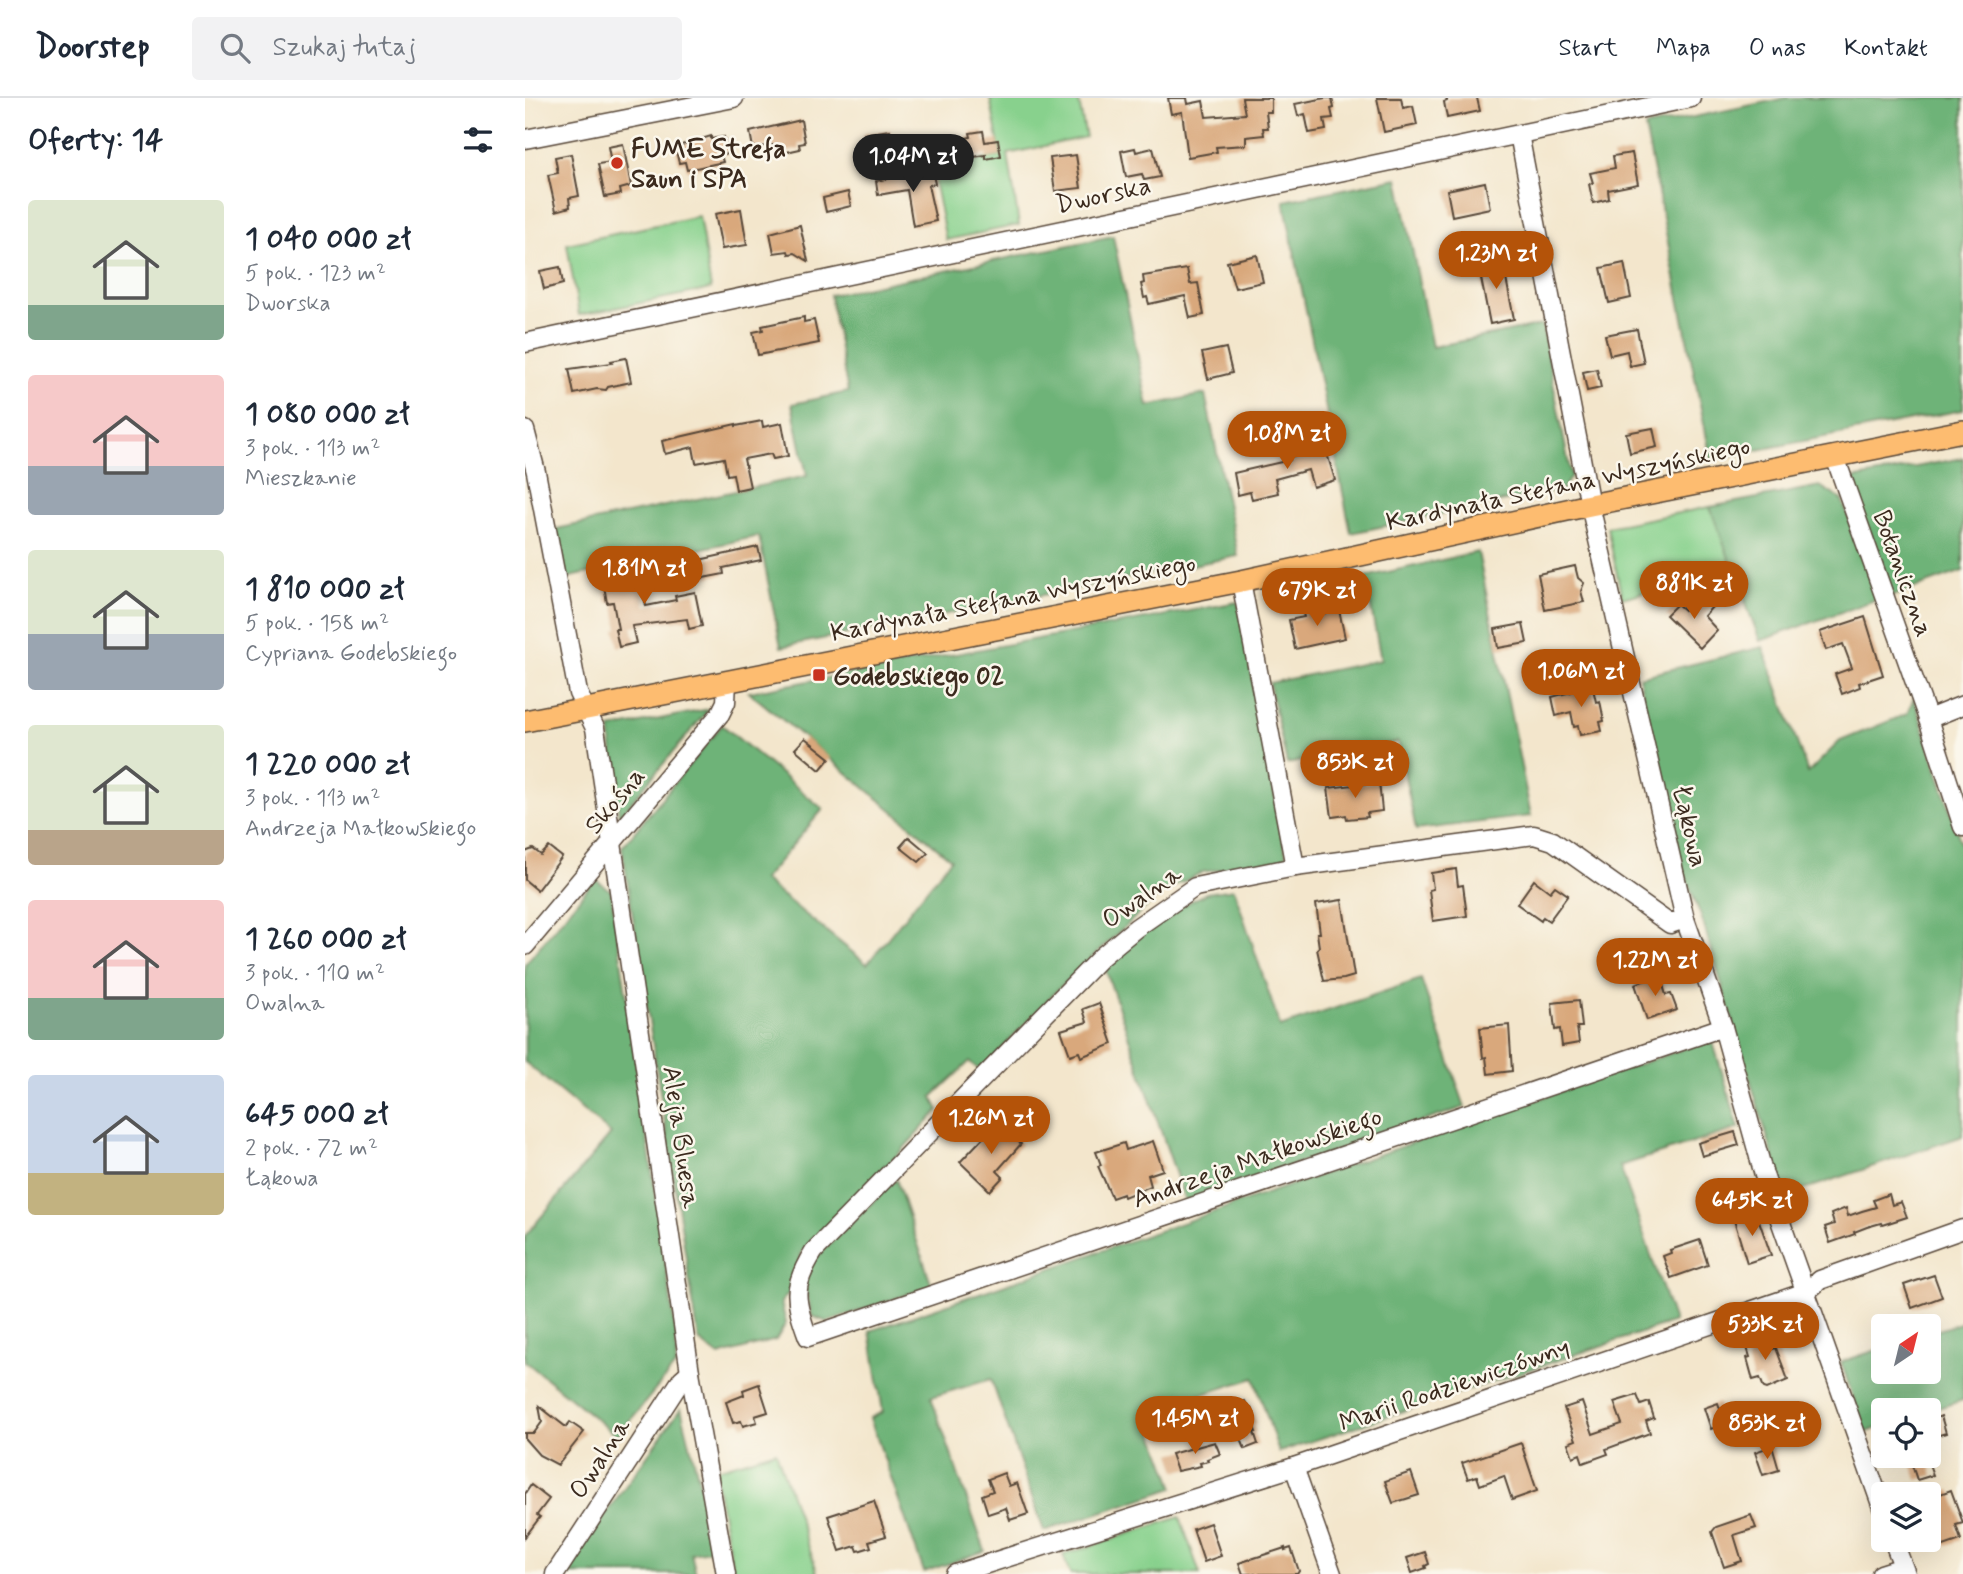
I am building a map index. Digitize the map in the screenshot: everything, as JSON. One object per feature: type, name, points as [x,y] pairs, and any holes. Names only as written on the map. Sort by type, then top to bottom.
[{"type":"main road","name":"Kardynała Stefana Wyszyńskiego","points":[[525,722],[1241,581],[1590,505],[1963,431]]},
{"type":"street","points":[[525,139],[698,101],[734,98]]},
{"type":"street","name":"Dworska","points":[[525,343],[1691,98]]},
{"type":"street","name":"Łąkowa","points":[[1519,134],[1590,505],[1685,919],[1723,1027],[1764,1175],[1873,1482]]},
{"type":"street","name":"Aleja Bluesa","points":[[525,430],[536,472],[578,694],[595,728],[689,1372],[726,1574]]},
{"type":"street","name":"Botaniczna","points":[[1835,457],[1928,719],[1963,827]]},
{"type":"street","points":[[1241,581],[1295,867]]},
{"type":"street","name":"Skośna","points":[[525,946],[720,714],[726,702],[727,681]]},
{"type":"street","points":[[1928,719],[1963,705]]},
{"type":"street","name":"Owalna","points":[[808,1337],[796,1294],[800,1273],[814,1251],[1101,957],[1136,928],[1195,887],[1295,867],[1534,835],[1553,841],[1670,924],[1685,919]]},
{"type":"street","name":"Andrzeja Małkowskiego","points":[[808,1337],[1723,1027]]},
{"type":"street","name":"Marii Rodziewiczówny","points":[[955,1574],[1294,1467],[1806,1292],[1819,1280],[1963,1230]]},
{"type":"street","name":"Owalna","points":[[555,1574],[689,1372]]},
{"type":"street","points":[[1294,1467],[1332,1574]]},
{"type":"street","points":[[1881,1574],[1904,1570],[1897,1552]]},
{"type":"green space","points":[[990,98],[1078,98],[1086,137],[1008,154],[1019,225],[946,240],[932,170],[1001,156]]},
{"type":"green space","points":[[1786,98],[1963,98],[1963,410],[1711,459],[1645,127]]},
{"type":"green space","points":[[1398,178],[1432,347],[1542,325],[1571,476],[1563,489],[1351,533],[1284,201]]},
{"type":"green space","points":[[699,216],[711,289],[579,315],[567,244]]},
{"type":"green space","points":[[1113,236],[1148,406],[1205,394],[1238,556],[781,647],[759,536],[566,578],[556,529],[807,476],[792,404],[848,392],[830,295]]},
{"type":"green space","points":[[1963,458],[1963,571],[1890,597],[1847,480]]},
{"type":"green space","points":[[1820,486],[1842,500],[1878,599],[1760,641],[1710,507]]},
{"type":"green space","points":[[1710,507],[1734,569],[1622,598],[1607,527]]},
{"type":"green space","points":[[1478,552],[1531,816],[1416,830],[1398,742],[1287,764],[1269,683],[1381,660],[1365,577]]},
{"type":"green space","points":[[1238,602],[1287,859],[1203,872],[1162,892],[1054,993],[981,1071],[969,1062],[932,1097],[939,1110],[854,1202],[802,1252],[792,1289],[781,1302],[786,1323],[776,1340],[719,1356],[699,1341],[622,847],[722,725],[823,809],[763,880],[867,964],[951,859],[749,692]]},
{"type":"green space","points":[[1763,647],[1808,773],[1840,741],[1907,714],[1914,698],[1963,850],[1963,1136],[1785,1196],[1702,919],[1679,860],[1639,677]]},
{"type":"green space","points":[[709,709],[619,817],[610,729]]},
{"type":"green space","points":[[595,879],[611,891],[676,1335],[676,1365],[617,1436],[525,1361],[525,1236],[611,1134],[525,1062],[525,964]]},
{"type":"green space","points":[[1234,889],[1280,1027],[1421,979],[1465,1107],[1185,1201],[1104,965],[1165,915],[1206,893]]},
{"type":"green space","points":[[1712,1039],[1739,1128],[1620,1166],[1674,1322],[1279,1452],[1254,1378],[1146,1412],[1174,1488],[1044,1531],[991,1379],[931,1397],[985,1551],[924,1572],[870,1418],[883,1412],[870,1331]]},
{"type":"green space","points":[[896,1179],[932,1286],[827,1322],[812,1316],[801,1272]]},
{"type":"green space","points":[[1963,1322],[1963,1400],[1941,1407],[1941,1398],[1871,1398],[1871,1431],[1865,1433],[1841,1362],[1871,1352],[1871,1384],[1941,1384],[1941,1329]]},
{"type":"green space","points":[[681,1408],[716,1549],[691,1553],[696,1574],[563,1574]]},
{"type":"green space","points":[[776,1451],[818,1574],[734,1574],[714,1470]]},
{"type":"green space","points":[[1180,1517],[1200,1574],[1070,1574],[1063,1555]]},
{"type":"building","points":[[1168,98],[1187,98],[1188,104],[1203,101],[1206,117],[1245,114],[1242,98],[1271,98],[1271,112],[1266,112],[1268,128],[1263,128],[1264,135],[1246,137],[1246,145],[1216,147],[1217,152],[1188,157],[1182,112],[1171,114]]},
{"type":"building","points":[[1332,98],[1333,118],[1324,119],[1326,130],[1309,133],[1305,114],[1298,116],[1295,104]]},
{"type":"building","points":[[1377,98],[1401,98],[1403,108],[1413,106],[1417,125],[1384,132]]},
{"type":"building","points":[[1447,98],[1477,98],[1480,111],[1447,118],[1444,102]]},
{"type":"building","points":[[801,120],[805,143],[799,144],[800,149],[782,153],[781,148],[774,149],[773,145],[753,148],[750,132]]},
{"type":"building","points":[[890,130],[893,150],[867,154],[864,134]]},
{"type":"building","points":[[983,131],[985,142],[998,140],[1001,156],[986,159],[986,155],[955,160],[953,148],[958,148],[957,143],[961,139],[971,137],[970,133]]},
{"type":"building","points":[[711,136],[711,139],[724,137],[728,153],[721,155],[723,162],[687,170],[685,162],[679,163],[675,147]]},
{"type":"building","points":[[623,144],[631,186],[620,189],[621,194],[605,197],[598,164],[611,162],[608,147]]},
{"type":"building","points":[[1135,148],[1136,152],[1153,148],[1160,177],[1144,180],[1142,174],[1126,177],[1121,151]]},
{"type":"building","points":[[1632,153],[1638,184],[1608,190],[1609,199],[1593,203],[1590,173],[1615,168],[1613,156]]},
{"type":"building","points":[[571,154],[579,196],[569,198],[570,207],[556,211],[548,175],[558,173],[555,157]]},
{"type":"building","points":[[1076,155],[1081,188],[1055,191],[1050,158]]},
{"type":"building","points":[[932,170],[935,184],[928,185],[936,221],[913,226],[907,190],[878,195],[876,181]]},
{"type":"building","points":[[1485,182],[1490,208],[1452,216],[1447,190]]},
{"type":"building","points":[[848,192],[851,206],[826,212],[823,198]]},
{"type":"building","points":[[741,209],[747,245],[722,249],[715,214]]},
{"type":"building","points":[[800,225],[808,261],[795,253],[789,254],[788,251],[774,253],[770,233]]},
{"type":"building","points":[[1257,255],[1263,282],[1235,288],[1227,262]]},
{"type":"building","points":[[1502,258],[1514,319],[1490,324],[1478,263]]},
{"type":"building","points":[[1624,263],[1631,298],[1609,303],[1601,268]]},
{"type":"building","points":[[560,267],[563,284],[544,289],[540,271]]},
{"type":"building","points":[[1187,269],[1190,284],[1198,283],[1204,315],[1190,318],[1185,296],[1149,304],[1147,297],[1144,298],[1141,284],[1144,283],[1143,276]]},
{"type":"building","points":[[804,317],[804,322],[814,320],[819,343],[758,355],[753,332],[763,330],[762,326]]},
{"type":"building","points":[[1637,329],[1644,363],[1630,366],[1627,351],[1610,355],[1605,335]]},
{"type":"building","points":[[1226,348],[1232,373],[1208,379],[1202,353]]},
{"type":"building","points":[[626,358],[631,382],[608,387],[606,390],[597,389],[574,394],[569,369],[612,363],[611,361]]},
{"type":"building","points":[[1597,369],[1601,388],[1587,391],[1583,372]]},
{"type":"building","points":[[762,421],[763,427],[782,423],[788,456],[773,459],[771,454],[744,459],[750,487],[736,490],[733,474],[727,475],[724,458],[696,463],[693,447],[665,454],[662,441],[736,424]]},
{"type":"building","points":[[1653,428],[1657,447],[1630,453],[1626,433]]},
{"type":"building","points":[[1316,436],[1320,449],[1325,447],[1335,480],[1313,487],[1308,470],[1275,479],[1278,493],[1252,499],[1250,492],[1238,495],[1234,473],[1290,460],[1289,457],[1303,453],[1300,441]]},
{"type":"building","points":[[758,547],[761,560],[723,568],[724,574],[703,578],[699,560]]},
{"type":"building","points":[[637,566],[646,606],[676,600],[675,596],[695,592],[702,626],[689,629],[687,619],[632,626],[636,643],[619,647],[613,602],[607,603],[603,580],[610,579],[609,572]]},
{"type":"building","points":[[1575,566],[1578,578],[1584,583],[1581,591],[1584,602],[1545,610],[1538,574]]},
{"type":"building","points":[[1699,594],[1712,607],[1704,616],[1717,630],[1700,648],[1666,615],[1677,604],[1684,610]]},
{"type":"building","points":[[1324,609],[1325,613],[1339,610],[1345,638],[1295,649],[1289,620],[1304,617],[1303,613]]},
{"type":"building","points":[[1865,617],[1883,675],[1859,683],[1860,687],[1842,694],[1835,674],[1852,668],[1843,644],[1826,650],[1820,632]]},
{"type":"building","points":[[1523,624],[1527,643],[1498,648],[1495,629]]},
{"type":"building","points":[[1592,684],[1596,702],[1600,701],[1604,721],[1600,722],[1602,731],[1580,735],[1578,726],[1574,727],[1571,712],[1556,716],[1552,697],[1571,692],[1571,688]]},
{"type":"building","points":[[805,738],[830,758],[820,770],[795,749]]},
{"type":"building","points":[[1379,782],[1382,811],[1367,813],[1368,817],[1332,817],[1328,788]]},
{"type":"building","points":[[909,837],[928,853],[919,862],[900,847]]},
{"type":"building","points":[[549,847],[562,857],[537,890],[525,880],[525,852],[533,849],[541,855]]},
{"type":"building","points":[[1456,869],[1458,886],[1463,885],[1467,916],[1433,921],[1429,890],[1433,889],[1431,873]]},
{"type":"building","points":[[1534,880],[1550,892],[1555,886],[1568,895],[1549,921],[1543,917],[1541,921],[1517,904]]},
{"type":"building","points":[[1342,900],[1354,976],[1324,981],[1317,949],[1317,933],[1320,933],[1316,904]]},
{"type":"building","points":[[1660,975],[1666,995],[1671,994],[1677,1010],[1647,1020],[1635,984]]},
{"type":"building","points":[[1579,1000],[1582,1027],[1577,1027],[1579,1043],[1562,1046],[1560,1029],[1555,1030],[1552,1003]]},
{"type":"building","points":[[1099,1003],[1113,1044],[1081,1057],[1079,1052],[1070,1055],[1061,1030],[1087,1022],[1083,1009]]},
{"type":"building","points":[[1509,1025],[1512,1071],[1488,1074],[1486,1057],[1483,1058],[1480,1028]]},
{"type":"building","points":[[998,1122],[1021,1144],[997,1171],[1003,1177],[990,1191],[960,1162]]},
{"type":"building","points":[[1735,1132],[1739,1145],[1702,1156],[1698,1143]]},
{"type":"building","points":[[1153,1141],[1163,1170],[1148,1175],[1151,1186],[1124,1197],[1123,1194],[1112,1198],[1098,1166],[1101,1165],[1096,1152],[1124,1143],[1126,1150]]},
{"type":"building","points":[[1889,1194],[1892,1205],[1901,1202],[1907,1217],[1867,1227],[1830,1243],[1825,1227],[1834,1224],[1831,1214],[1846,1208],[1848,1216],[1876,1207],[1873,1200]]},
{"type":"building","points":[[1756,1212],[1771,1255],[1747,1263],[1734,1220]]},
{"type":"building","points":[[1700,1240],[1708,1265],[1671,1278],[1663,1256],[1671,1253],[1670,1250]]},
{"type":"building","points":[[1934,1275],[1942,1297],[1912,1308],[1904,1285]]},
{"type":"building","points":[[1768,1333],[1788,1380],[1767,1389],[1760,1378],[1753,1380],[1745,1341]]},
{"type":"building","points":[[759,1384],[768,1412],[755,1416],[757,1422],[743,1426],[741,1421],[733,1423],[726,1402],[744,1395],[743,1390]]},
{"type":"building","points":[[1637,1395],[1641,1405],[1649,1402],[1654,1418],[1646,1421],[1650,1433],[1606,1449],[1608,1454],[1583,1463],[1580,1454],[1573,1457],[1568,1443],[1576,1440],[1564,1408],[1582,1402],[1593,1434],[1622,1424],[1614,1402]]},
{"type":"building","points":[[1245,1401],[1248,1408],[1251,1408],[1256,1423],[1253,1424],[1258,1444],[1245,1449],[1228,1407]]},
{"type":"building","points":[[1718,1403],[1725,1424],[1711,1429],[1704,1408]]},
{"type":"building","points":[[539,1406],[566,1427],[570,1422],[584,1432],[558,1465],[539,1455],[525,1439],[525,1433],[534,1433],[542,1422]]},
{"type":"building","points":[[1941,1416],[1946,1433],[1941,1434]]},
{"type":"building","points":[[1215,1442],[1220,1454],[1200,1463],[1201,1466],[1177,1471],[1171,1454]]},
{"type":"building","points":[[1521,1443],[1537,1491],[1512,1500],[1504,1476],[1480,1485],[1477,1476],[1468,1479],[1462,1463]]},
{"type":"building","points":[[1772,1446],[1779,1470],[1763,1475],[1755,1452]]},
{"type":"building","points":[[1913,1468],[1930,1468],[1933,1475],[1917,1480]]},
{"type":"building","points":[[1411,1472],[1419,1495],[1393,1503],[1385,1481]]},
{"type":"building","points":[[1004,1473],[1009,1486],[1017,1483],[1028,1514],[1010,1520],[1006,1508],[988,1514],[982,1495],[993,1491],[988,1479]]},
{"type":"building","points":[[531,1485],[549,1499],[525,1537],[525,1494]]},
{"type":"building","points":[[1951,1490],[1963,1523],[1956,1525],[1961,1540],[1941,1547],[1941,1494]]},
{"type":"building","points":[[874,1501],[886,1536],[869,1541],[871,1547],[858,1551],[856,1546],[840,1551],[828,1516]]},
{"type":"building","points":[[1751,1515],[1756,1528],[1734,1535],[1742,1561],[1724,1567],[1712,1532],[1716,1527]]},
{"type":"building","points":[[1210,1523],[1221,1556],[1204,1562],[1193,1529]]},
{"type":"building","points":[[1291,1548],[1299,1571],[1297,1574],[1243,1574],[1239,1563]]},
{"type":"building","points":[[1425,1552],[1429,1564],[1426,1568],[1412,1573],[1407,1558]]},
{"type":"place","name":"FUME Strefa Saun i SPA","points":[[617,163]]},
{"type":"place","name":"Godebskiego 02","points":[[819,675]]}]
